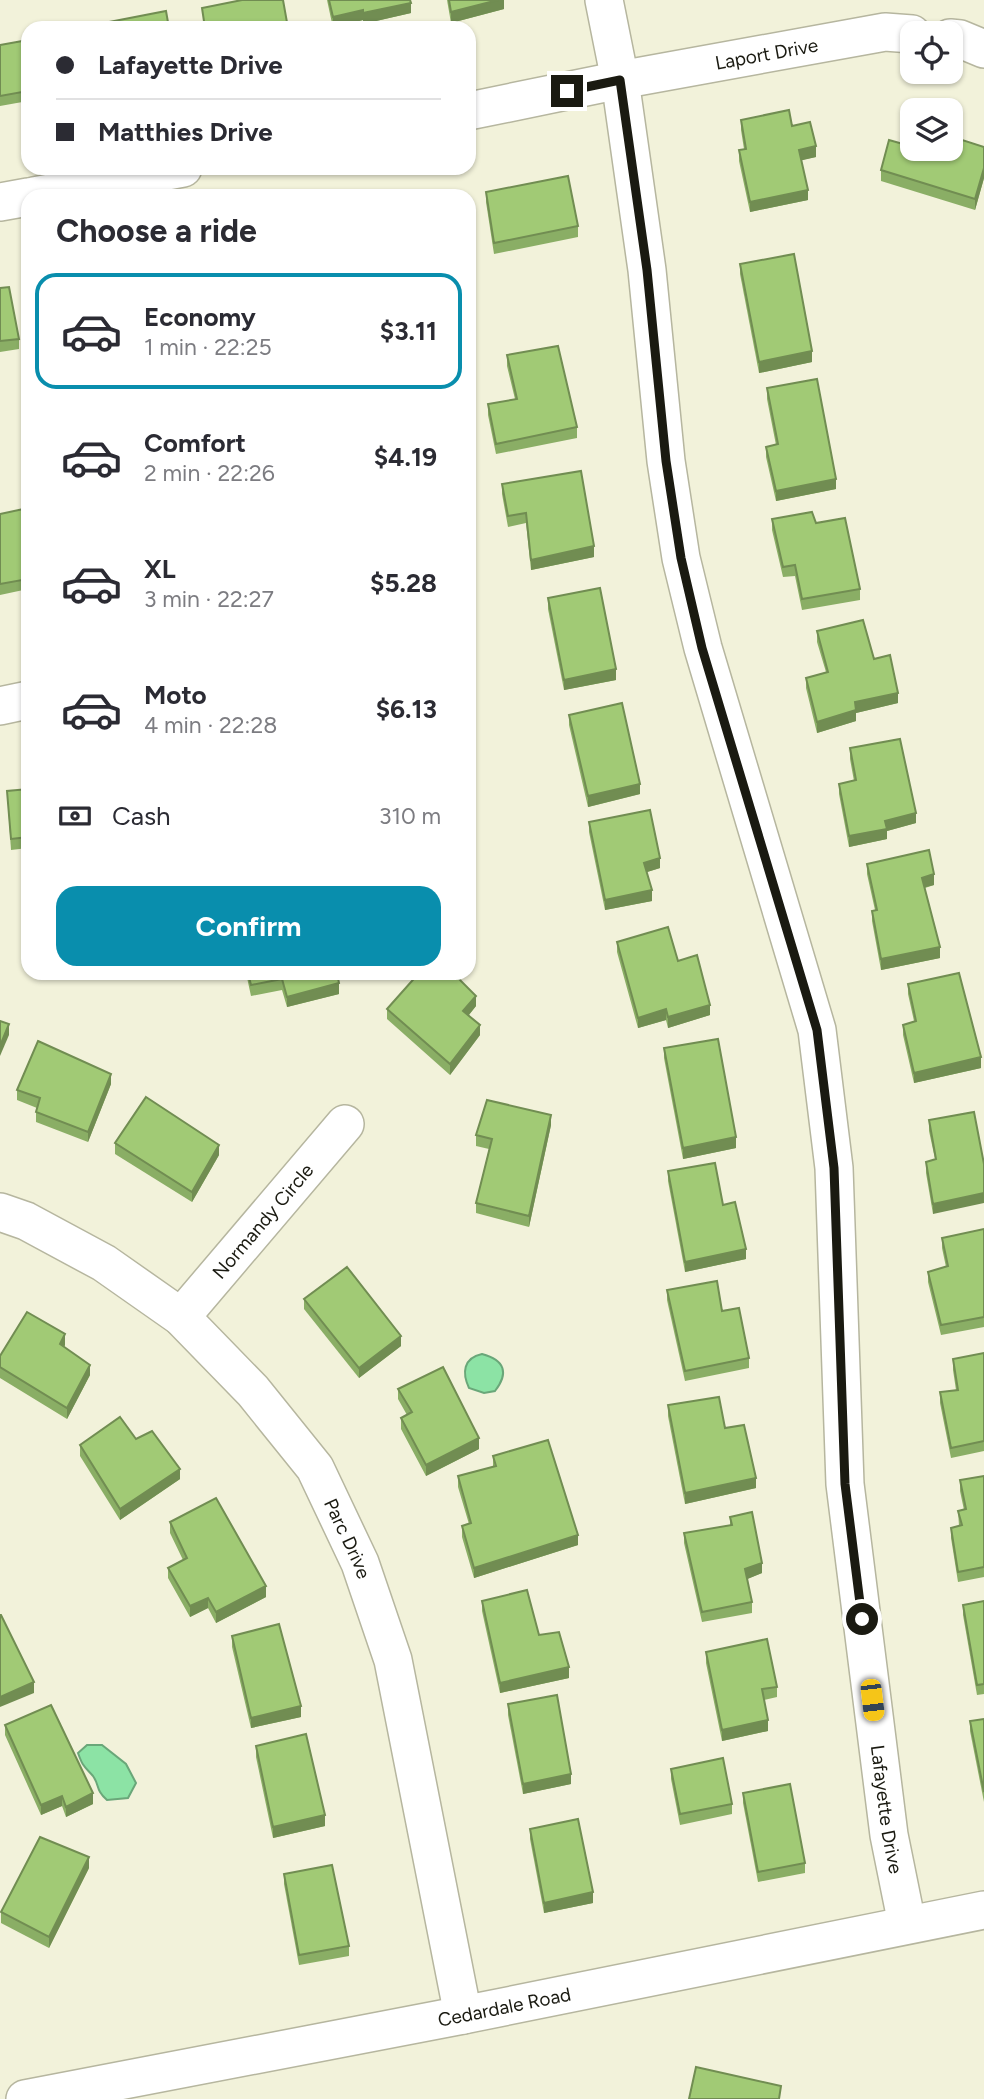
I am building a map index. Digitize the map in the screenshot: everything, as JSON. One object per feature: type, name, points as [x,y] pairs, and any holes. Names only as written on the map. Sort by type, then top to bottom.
[{"type":"street","name":"Lafayette Drive","points":[[604,0],[620,80],[647,270],[666,461],[681,558],[702,648],[817,1030],[834,1168],[845,1484],[889,1835],[907,1924]]},
{"type":"street","name":"Laport Drive","points":[[476,110],[620,80],[885,32],[900,33]]},
{"type":"street","points":[[963,40],[984,49]]},
{"type":"street","points":[[71,189],[146,175]]},
{"type":"street","points":[[0,202],[21,198]]},
{"type":"street","points":[[0,706],[21,702]]},
{"type":"street","name":"Normandy Circle","points":[[181,1317],[345,1124]]},
{"type":"street","name":"Parc Drive","points":[[0,1212],[26,1221],[104,1264],[181,1317],[253,1391],[315,1468],[360,1563],[393,1661],[463,2015]]},
{"type":"street","name":"Cedardale Road","points":[[30,2098],[463,2015],[984,1910]]},
{"type":"shaded area","points":[[482,1354],[496,1360],[502,1368],[502,1378],[495,1391],[484,1393],[469,1388],[466,1367],[471,1359]]},
{"type":"shaded area","points":[[87,1745],[102,1745],[126,1764],[136,1783],[128,1798],[107,1800],[101,1793],[78,1753]]},
{"type":"building","points":[[242,0],[283,0],[287,21],[204,21],[202,8]]},
{"type":"building","points":[[329,0],[410,0],[411,3],[333,17]]},
{"type":"building","points":[[449,0],[498,0],[451,12]]},
{"type":"building","points":[[166,11],[168,21],[114,21]]},
{"type":"building","points":[[21,41],[21,92],[0,96],[0,45]]},
{"type":"building","points":[[789,110],[792,126],[810,122],[816,146],[799,150],[808,190],[750,202],[739,150],[746,149],[741,120]]},
{"type":"building","points":[[889,140],[900,143],[900,161],[963,161],[963,140],[984,147],[984,168],[975,199],[881,170]]},
{"type":"building","points":[[568,176],[578,226],[494,243],[486,192]]},
{"type":"building","points":[[794,254],[812,351],[759,362],[740,264]]},
{"type":"building","points":[[9,287],[19,339],[0,341],[0,288]]},
{"type":"building","points":[[558,346],[577,427],[496,444],[488,404],[517,399],[507,355]]},
{"type":"building","points":[[817,379],[836,479],[776,491],[766,447],[778,444],[767,388]]},
{"type":"building","points":[[581,471],[594,546],[531,560],[526,513],[508,516],[502,484]]},
{"type":"building","points":[[21,510],[21,580],[0,584],[0,514]]},
{"type":"building","points":[[812,512],[816,523],[845,518],[860,589],[802,599],[795,565],[783,567],[772,519]]},
{"type":"building","points":[[600,588],[616,669],[564,680],[548,598]]},
{"type":"building","points":[[863,620],[874,659],[890,655],[898,693],[855,702],[856,710],[817,722],[806,678],[828,672],[817,631]]},
{"type":"building","points":[[622,703],[640,784],[588,796],[569,715]]},
{"type":"building","points":[[900,739],[916,813],[885,821],[887,829],[849,836],[839,784],[856,780],[850,748]]},
{"type":"building","points":[[21,790],[21,838],[11,839],[7,791]]},
{"type":"building","points":[[650,810],[660,858],[644,863],[652,890],[605,900],[589,822]]},
{"type":"building","points":[[929,850],[934,874],[922,878],[940,947],[881,959],[872,911],[877,910],[867,864]]},
{"type":"building","points":[[668,927],[678,961],[697,955],[710,1005],[668,1017],[666,1009],[638,1018],[617,942]]},
{"type":"building","points":[[959,973],[981,1057],[914,1073],[903,1025],[916,1021],[908,984]]},
{"type":"building","points":[[250,980],[277,980],[251,985]]},
{"type":"building","points":[[282,980],[338,980],[339,983],[287,997]]},
{"type":"building","points":[[413,980],[460,980],[476,996],[463,1011],[480,1025],[450,1064],[387,1009]]},
{"type":"building","points":[[0,1021],[9,1024],[0,1046]]},
{"type":"building","points":[[718,1039],[736,1137],[683,1148],[664,1048]]},
{"type":"building","points":[[38,1041],[111,1074],[88,1132],[36,1112],[40,1098],[17,1090]]},
{"type":"building","points":[[146,1097],[219,1145],[192,1192],[115,1143]]},
{"type":"building","points":[[487,1100],[551,1115],[529,1216],[476,1203],[492,1139],[476,1135]]},
{"type":"building","points":[[974,1112],[984,1164],[984,1193],[933,1204],[926,1162],[936,1159],[929,1120]]},
{"type":"building","points":[[715,1163],[723,1205],[735,1202],[746,1249],[685,1262],[668,1171]]},
{"type":"building","points":[[984,1229],[984,1317],[941,1325],[928,1272],[948,1266],[942,1238]]},
{"type":"building","points":[[347,1267],[401,1336],[359,1368],[304,1299]]},
{"type":"building","points":[[717,1281],[722,1311],[739,1308],[749,1358],[685,1371],[667,1290]]},
{"type":"building","points":[[27,1312],[65,1334],[60,1344],[90,1365],[67,1408],[0,1367],[0,1356]]},
{"type":"building","points":[[984,1353],[984,1441],[951,1448],[940,1392],[958,1390],[953,1359]]},
{"type":"building","points":[[443,1367],[479,1438],[426,1465],[401,1418],[412,1412],[398,1389]]},
{"type":"building","points":[[719,1397],[725,1428],[744,1425],[756,1478],[685,1493],[668,1405]]},
{"type":"building","points":[[120,1417],[136,1439],[152,1431],[180,1469],[120,1509],[80,1445]]},
{"type":"building","points":[[548,1440],[578,1535],[474,1568],[462,1526],[471,1523],[458,1476],[496,1466],[493,1456]]},
{"type":"building","points":[[984,1476],[984,1567],[958,1572],[951,1528],[962,1525],[958,1511],[966,1509],[960,1480]]},
{"type":"building","points":[[216,1498],[266,1586],[216,1612],[208,1598],[190,1606],[168,1568],[187,1558],[170,1522]]},
{"type":"building","points":[[752,1512],[762,1563],[745,1569],[752,1602],[702,1612],[684,1533],[732,1525],[730,1517]]},
{"type":"building","points":[[527,1590],[539,1635],[559,1632],[569,1667],[500,1683],[482,1601]]},
{"type":"building","points":[[984,1601],[984,1684],[977,1685],[963,1605]]},
{"type":"building","points":[[0,1615],[34,1682],[0,1697]]},
{"type":"building","points":[[279,1624],[301,1706],[251,1718],[232,1636]]},
{"type":"building","points":[[767,1639],[777,1687],[762,1689],[768,1720],[722,1730],[706,1652]]},
{"type":"building","points":[[557,1695],[571,1774],[523,1784],[508,1704]]},
{"type":"building","points":[[51,1705],[93,1793],[66,1807],[62,1796],[41,1805],[5,1725]]},
{"type":"building","points":[[984,1719],[984,1792],[970,1721]]},
{"type":"building","points":[[306,1734],[325,1815],[273,1827],[256,1746]]},
{"type":"building","points":[[723,1758],[732,1804],[680,1814],[671,1769]]},
{"type":"building","points":[[790,1784],[805,1863],[758,1872],[743,1793]]},
{"type":"building","points":[[578,1819],[593,1892],[544,1903],[530,1829]]},
{"type":"building","points":[[40,1837],[89,1857],[49,1937],[1,1912]]},
{"type":"building","points":[[332,1865],[349,1946],[299,1955],[284,1874]]},
{"type":"building","points":[[696,2067],[781,2086],[779,2099],[689,2099]]},
{"type":"route","points":[[567,91],[620,80],[647,270],[666,461],[681,558],[702,648],[817,1030],[834,1168],[845,1484],[862,1619]]}]
